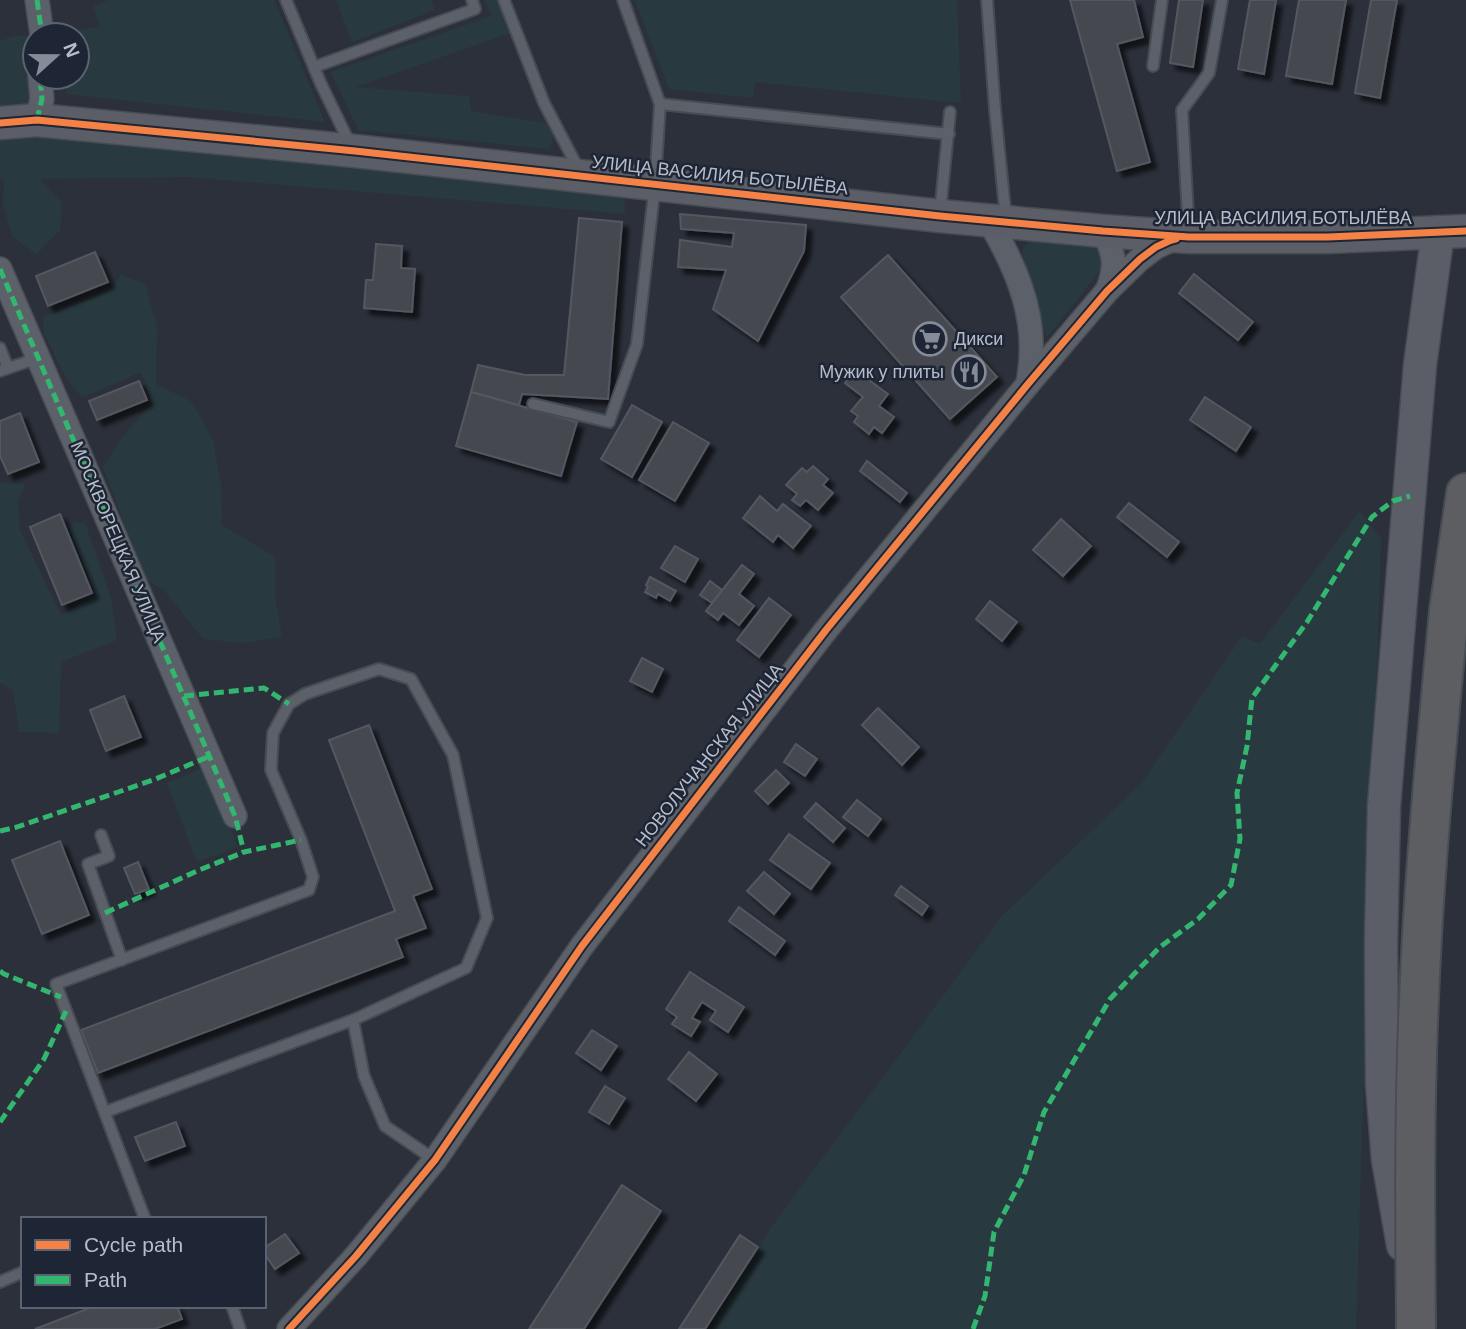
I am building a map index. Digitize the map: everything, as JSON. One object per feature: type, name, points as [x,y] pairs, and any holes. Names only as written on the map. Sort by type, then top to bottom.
[{"type":"highway","points":[[1417,1329],[1414,1172],[1419,998],[1429,822],[1449,611],[1466,493]]},
{"type":"street","points":[[37,0],[39,21]]},
{"type":"street","points":[[37,120],[41,91]]},
{"type":"street","name":"УЛИЦА ВАСИЛИЯ БОТЫЛЁВА","points":[[0,123],[37,120],[355,151],[940,216],[1103,231],[1189,237],[1328,237],[1452,231]]},
{"type":"street","points":[[998,221],[1007,253],[1021,286],[1029,323],[1032,355],[1028,384]]},
{"type":"street","points":[[1103,231],[1114,262],[1113,276],[1107,291]]},
{"type":"street","points":[[1417,1329],[1388,1160],[1382,1084],[1384,820],[1420,365],[1452,231]]},
{"type":"street","name":"НОВОЛУЧАНСКАЯ УЛИЦА","points":[[289,1329],[356,1256],[435,1160],[582,946],[826,630],[1028,384],[1107,291],[1140,259],[1169,241],[1189,237]]},
{"type":"street","name":"МОСКВОРЕЦКАЯ УЛИЦА","points":[[0,269],[235,816]]},
{"type":"lane","points":[[286,0],[347,139],[355,151]]},
{"type":"lane","points":[[314,66],[475,9],[472,0]]},
{"type":"lane","points":[[504,0],[544,103],[582,175]]},
{"type":"lane","points":[[533,404],[609,422],[637,344],[655,184],[660,104],[623,0]]},
{"type":"lane","points":[[987,0],[995,110],[998,221]]},
{"type":"lane","points":[[1153,66],[1162,0]]},
{"type":"lane","points":[[1189,237],[1182,110],[1209,73],[1222,0]]},
{"type":"lane","points":[[660,104],[949,134]]},
{"type":"lane","points":[[940,216],[950,112]]},
{"type":"lane","points":[[0,348],[4,370],[38,358]]},
{"type":"lane","points":[[105,1112],[353,1020],[466,968],[487,918],[453,755],[411,679],[379,669],[305,694],[289,704],[272,733],[271,770],[313,877],[309,891],[56,984],[144,1217]]},
{"type":"lane","points":[[101,835],[109,856],[88,864],[122,960]]},
{"type":"lane","points":[[353,1020],[364,1076],[385,1126],[435,1160]]},
{"type":"lane","points":[[0,1282],[21,1273]]},
{"type":"lane","points":[[233,1308],[240,1329]]},
{"type":"shaded area","points":[[108,0],[274,0],[325,122],[66,94],[66,91],[91,91],[91,28],[100,27],[93,6]]},
{"type":"shaded area","points":[[336,0],[431,0],[435,10],[352,42]]},
{"type":"shaded area","points":[[485,0],[498,0],[511,33],[356,87],[469,96],[471,111],[546,123],[554,135],[549,149],[358,130],[331,72],[491,16]]},
{"type":"shaded area","points":[[635,0],[957,0],[961,103],[755,82],[753,98],[669,89]]},
{"type":"shaded area","points":[[21,35],[21,91],[30,91],[30,111],[0,111],[0,41]]},
{"type":"shaded area","points":[[0,132],[624,191],[625,214],[188,177],[39,179],[62,203],[60,230],[36,255],[12,236],[3,204],[4,180],[0,179]]},
{"type":"shaded area","points":[[1037,240],[1089,246],[1100,252],[1103,258],[1101,269],[1046,336],[1022,251],[1028,242]]},
{"type":"shaded area","points":[[121,275],[145,284],[157,328],[156,384],[191,401],[213,440],[221,485],[222,525],[275,557],[275,595],[282,637],[243,643],[203,639],[164,590],[145,579],[103,467],[123,436],[152,404],[141,372],[82,398],[64,374],[44,333],[43,317],[109,292]]},
{"type":"shaded area","points":[[0,483],[25,484],[18,501],[20,530],[61,615],[95,594],[70,531],[72,523],[85,523],[111,598],[117,640],[61,662],[59,733],[19,732],[13,690],[0,683]]},
{"type":"shaded area","points":[[1360,511],[1381,539],[1356,1329],[711,1329],[770,1229],[1003,915],[1141,784],[1242,636],[1260,644]]},
{"type":"shaded area","points":[[207,766],[238,847],[197,862],[167,783]]},
{"type":"building","points":[[1070,0],[1134,0],[1143,37],[1117,44],[1150,162],[1117,171]]},
{"type":"building","points":[[1179,0],[1203,0],[1193,67],[1170,63]]},
{"type":"building","points":[[1250,0],[1276,0],[1264,74],[1238,69]]},
{"type":"building","points":[[1299,0],[1346,0],[1332,84],[1286,76]]},
{"type":"building","points":[[1371,0],[1397,0],[1380,98],[1355,93]]},
{"type":"building","points":[[680,214],[806,225],[804,251],[758,341],[713,309],[726,270],[678,267],[680,240],[732,247],[734,233],[681,229]]},
{"type":"building","points":[[579,218],[622,222],[608,399],[522,394],[519,405],[471,392],[478,365],[525,375],[564,375]]},
{"type":"building","points":[[376,244],[402,246],[401,268],[415,269],[412,312],[364,308],[366,280],[373,280]]},
{"type":"building","points":[[95,252],[108,282],[48,306],[36,276]]},
{"type":"building","points":[[888,255],[997,377],[950,419],[841,297]]},
{"type":"building","points":[[1194,274],[1253,322],[1238,340],[1179,293]]},
{"type":"building","points":[[855,370],[888,394],[879,406],[894,417],[882,433],[874,427],[869,434],[854,422],[858,416],[851,411],[863,397],[845,383]]},
{"type":"building","points":[[139,381],[147,400],[97,420],[89,401]]},
{"type":"building","points":[[471,392],[577,422],[561,476],[456,446]]},
{"type":"building","points":[[1205,397],[1251,427],[1236,451],[1190,420]]},
{"type":"building","points":[[632,405],[662,422],[632,477],[601,459]]},
{"type":"building","points":[[20,413],[39,462],[8,474],[0,456],[0,421]]},
{"type":"building","points":[[673,422],[709,443],[675,501],[639,480]]},
{"type":"building","points":[[867,461],[907,493],[900,502],[860,471]]},
{"type":"building","points":[[813,466],[828,479],[823,485],[833,493],[818,510],[806,500],[800,506],[792,500],[797,494],[786,485],[802,468],[807,472]]},
{"type":"building","points":[[760,496],[777,511],[783,504],[811,526],[793,548],[778,535],[773,542],[743,518]]},
{"type":"building","points":[[1129,503],[1179,542],[1167,557],[1117,517]]},
{"type":"building","points":[[60,514],[92,593],[62,605],[30,527]]},
{"type":"building","points":[[1061,519],[1091,546],[1063,576],[1033,550]]},
{"type":"building","points":[[675,546],[698,559],[685,582],[661,568]]},
{"type":"building","points":[[742,565],[754,574],[739,594],[754,606],[739,625],[723,613],[718,620],[706,611]]},
{"type":"building","points":[[650,577],[676,591],[670,601],[658,594],[656,598],[645,592]]},
{"type":"building","points":[[710,581],[722,590],[712,603],[700,595]]},
{"type":"building","points":[[769,598],[791,615],[759,657],[737,640]]},
{"type":"building","points":[[990,601],[1017,622],[1002,641],[976,619]]},
{"type":"building","points":[[642,658],[663,669],[652,692],[630,681]]},
{"type":"building","points":[[124,696],[141,737],[106,751],[90,710]]},
{"type":"building","points":[[878,708],[919,747],[902,765],[862,725]]},
{"type":"building","points":[[369,725],[432,889],[413,896],[426,928],[396,939],[403,957],[98,1073],[81,1030],[395,911],[329,740]]},
{"type":"building","points":[[796,744],[817,759],[805,776],[784,762]]},
{"type":"building","points":[[776,770],[789,783],[768,804],[755,791]]},
{"type":"building","points":[[857,800],[881,819],[868,836],[843,817]]},
{"type":"building","points":[[816,803],[845,828],[833,842],[804,817]]},
{"type":"building","points":[[789,834],[830,863],[811,889],[770,860]]},
{"type":"building","points":[[60,841],[89,915],[42,934],[12,860]]},
{"type":"building","points":[[138,862],[149,889],[135,894],[124,868]]},
{"type":"building","points":[[764,872],[790,894],[774,914],[747,891]]},
{"type":"building","points":[[901,886],[928,906],[922,915],[895,895]]},
{"type":"building","points":[[739,907],[785,941],[775,955],[729,921]]},
{"type":"building","points":[[690,972],[744,1007],[728,1032],[710,1020],[716,1011],[702,1002],[692,1018],[700,1022],[691,1036],[672,1024],[677,1017],[666,1009]]},
{"type":"building","points":[[592,1030],[617,1046],[601,1070],[576,1053]]},
{"type":"building","points":[[689,1052],[717,1074],[696,1101],[668,1079]]},
{"type":"building","points":[[605,1086],[625,1098],[609,1124],[589,1112]]},
{"type":"building","points":[[176,1122],[185,1146],[145,1161],[135,1137]]},
{"type":"building","points":[[622,1185],[661,1211],[584,1329],[529,1329]]},
{"type":"building","points":[[285,1234],[299,1253],[275,1269],[266,1256],[266,1247]]},
{"type":"building","points":[[740,1235],[758,1247],[705,1329],[679,1329]]},
{"type":"building","points":[[90,1308],[178,1308],[182,1319],[155,1329],[35,1329]]},
{"type":"marked path","points":[[37,0],[40,21]]},
{"type":"marked path","points":[[37,120],[41,91]]},
{"type":"marked path","points":[[0,269],[235,816],[244,852],[301,840]]},
{"type":"marked path","points":[[973,1329],[985,1296],[994,1232],[1024,1175],[1044,1112],[1110,999],[1160,947],[1198,919],[1231,885],[1240,839],[1237,793],[1247,746],[1252,698],[1307,622],[1372,517],[1393,501],[1410,496]]},
{"type":"marked path","points":[[184,696],[264,688],[289,704]]},
{"type":"marked path","points":[[0,831],[153,780],[210,756]]},
{"type":"marked path","points":[[105,913],[244,852]]},
{"type":"marked path","points":[[0,971],[61,997]]},
{"type":"marked path","points":[[0,1122],[44,1059],[66,1011]]},
{"type":"cycle path","points":[[0,123],[37,120],[355,151],[940,216],[1103,231],[1189,237],[1328,237],[1466,231]]},
{"type":"cycle path","points":[[289,1329],[356,1256],[435,1160],[582,946],[826,630],[1107,291],[1140,259],[1156,247],[1176,239]]},
{"type":"place","name":"Дикси","points":[[930,339]]},
{"type":"place","name":"Мужик у плиты","points":[[969,372]]}]
